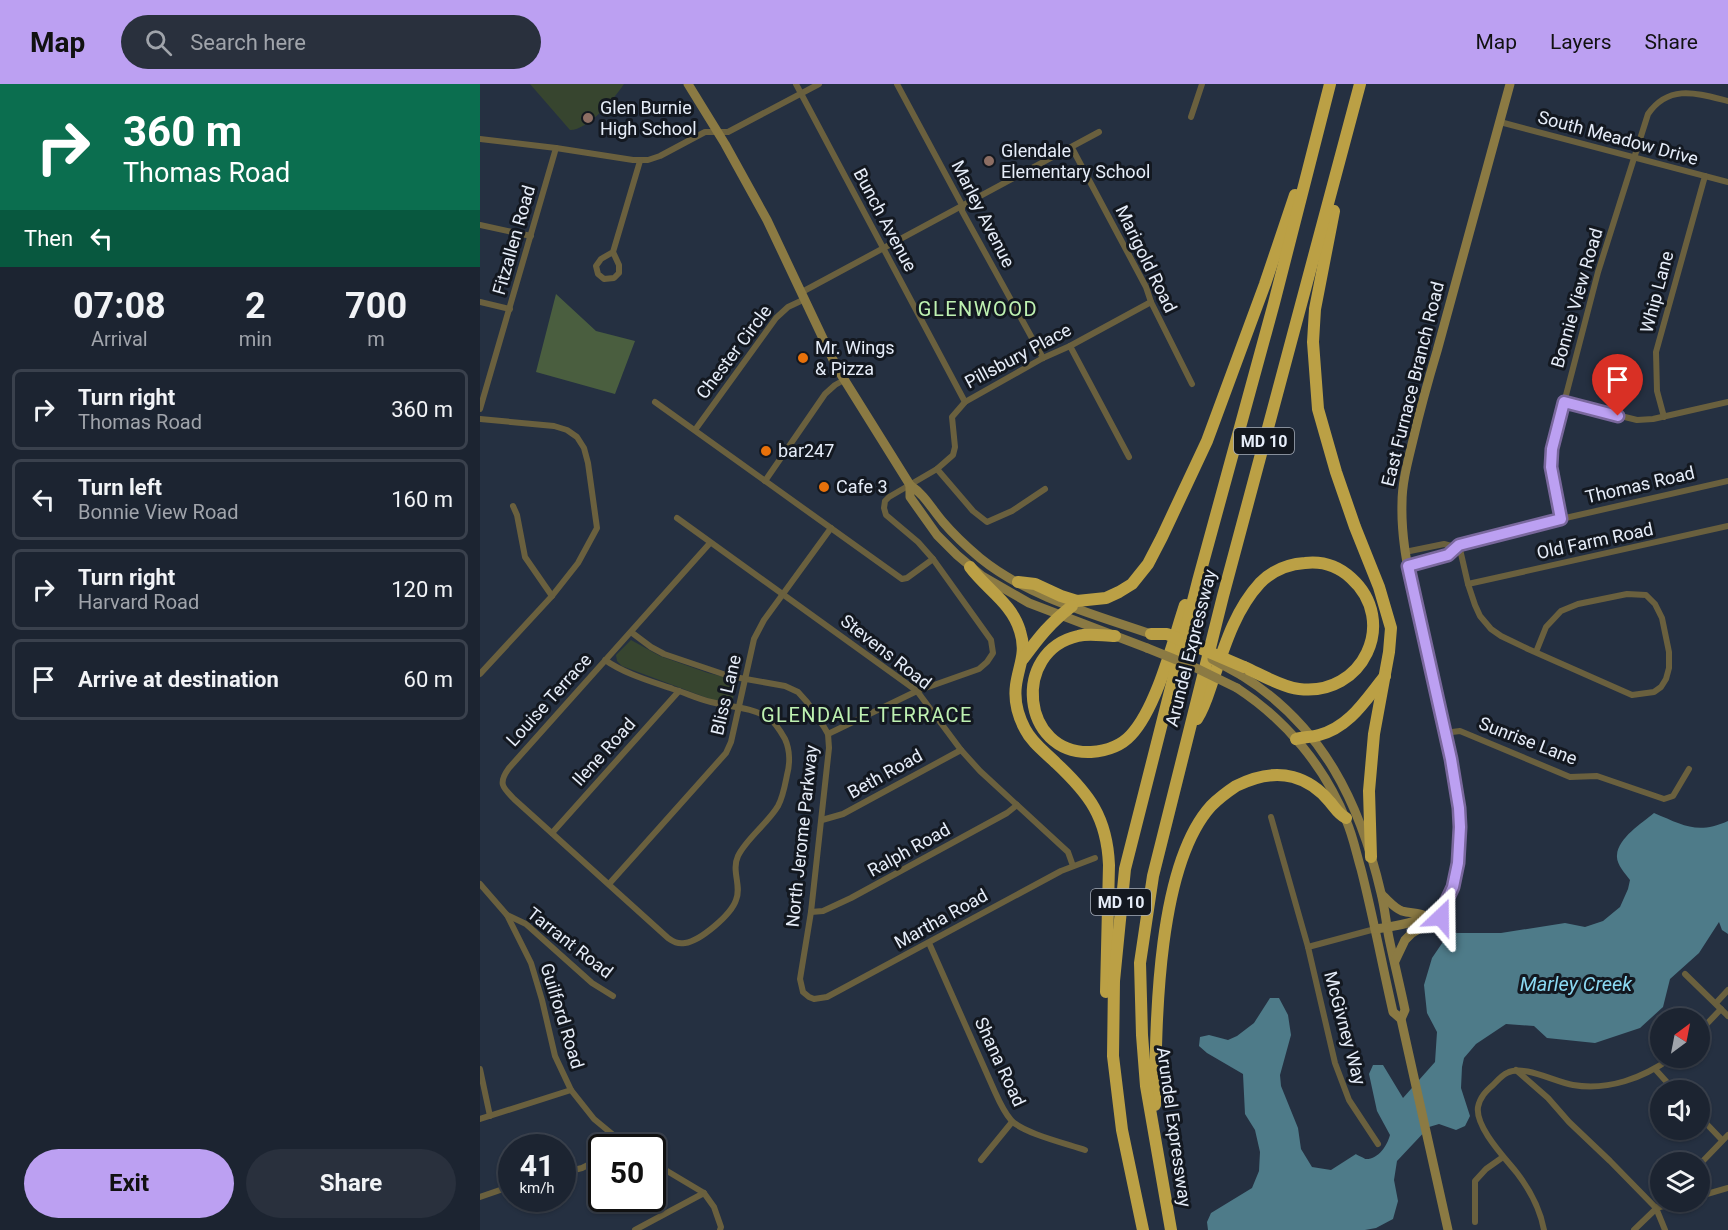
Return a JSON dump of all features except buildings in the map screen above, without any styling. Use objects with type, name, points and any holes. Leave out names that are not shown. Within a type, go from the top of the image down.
[{"type":"highway","name":"Arundel Expressway","points":[[1143,1230],[1122,1130],[1113,1056],[1114,981],[1125,869],[1198,581],[1307,180],[1330,84]]},
{"type":"highway","name":"Arundel Expressway","points":[[1171,1230],[1155,1142],[1142,1035],[1140,963],[1153,876],[1226,585],[1360,84]]},
{"type":"highway","points":[[1342,150],[1335,204],[1315,309],[1313,342],[1318,409],[1336,472],[1379,587],[1391,628],[1374,734],[1370,791],[1371,857]]},
{"type":"highway","points":[[1018,582],[1035,584],[1077,601],[1106,598],[1132,584],[1148,564],[1207,441],[1296,192],[1307,180]]},
{"type":"highway","points":[[1152,634],[1167,634],[1243,671],[1299,689],[1316,689],[1352,675],[1364,660],[1371,642],[1374,620],[1371,606],[1363,592],[1342,571],[1328,564],[1314,562],[1278,569],[1261,582],[1248,598],[1232,627],[1200,714],[1188,733]]},
{"type":"highway","points":[[970,567],[979,580],[1012,613],[1021,632],[1023,659]]},
{"type":"highway","points":[[1114,636],[1080,635],[1064,640],[1050,651],[1039,665],[1032,689],[1033,707],[1041,726],[1052,739],[1063,746],[1086,752],[1101,752],[1117,746],[1131,735],[1152,700],[1189,591],[1198,581]]},
{"type":"highway","points":[[1072,606],[1060,615],[1033,644],[1023,659],[1016,685],[1017,705],[1023,724],[1034,742],[1085,792],[1105,833],[1109,865],[1105,1021],[1113,1032]]},
{"type":"highway","points":[[1296,739],[1320,735],[1351,717],[1360,709],[1385,675]]},
{"type":"highway","points":[[1155,1142],[1156,1021],[1169,908],[1179,869],[1199,823],[1224,793],[1261,776],[1281,776],[1302,780],[1322,794],[1333,805],[1337,813],[1346,818]]},
{"type":"main road","points":[[688,84],[718,132],[767,220],[824,343],[844,380],[910,485],[921,492],[944,524],[988,564],[1018,582],[1072,606],[1152,634]]},
{"type":"main road","name":"East Furnace Branch Road","points":[[1395,961],[1405,940],[1412,933],[1446,913],[1446,902],[1457,875],[1460,827],[1454,779],[1405,552],[1402,501],[1405,474],[1509,84]]},
{"type":"main road","points":[[910,485],[910,497],[925,519],[948,547],[970,567],[1015,596],[1194,667],[1238,688],[1268,710],[1296,739],[1323,774],[1346,818],[1354,842],[1393,1012],[1401,1019],[1448,1230]]},
{"type":"main road","points":[[1243,671],[1279,703],[1310,736],[1345,788],[1359,819],[1382,895],[1405,1010],[1401,1019]]},
{"type":"main road","points":[[1382,895],[1404,912],[1420,912],[1427,916]]},
{"type":"main road","points":[[1375,929],[1427,916],[1446,902]]},
{"type":"street","name":"Bunch Avenue","points":[[796,84],[965,402]]},
{"type":"street","points":[[480,139],[640,161],[660,156],[705,132],[728,132],[819,84]]},
{"type":"street","name":"Marley Avenue","points":[[897,84],[962,205],[962,211],[1043,357]]},
{"type":"street","points":[[1191,117],[1202,84]]},
{"type":"street","name":"Bonnie View Road","points":[[1561,519],[1551,467],[1552,449],[1598,272],[1648,114],[1660,98],[1670,92],[1689,90],[1728,101]]},
{"type":"street","name":"South Meadow Drive","points":[[1500,122],[1728,182]]},
{"type":"street","name":"Chester Circle","points":[[695,430],[776,318],[788,307],[883,248],[1099,132]]},
{"type":"street","name":"Fitzallen Road","points":[[480,409],[556,148]]},
{"type":"street","name":"Marigold Road","points":[[1072,148],[1146,286],[1151,302],[1192,384]]},
{"type":"street","points":[[613,252],[619,265],[619,273],[611,280],[604,279],[598,274],[596,266],[613,252],[640,161]]},
{"type":"street","name":"Whip Lane","points":[[1664,417],[1657,391],[1656,352],[1705,176]]},
{"type":"street","points":[[480,225],[531,236]]},
{"type":"street","points":[[480,302],[510,309]]},
{"type":"street","name":"Pillsbury Place","points":[[933,560],[918,542],[886,515],[884,508],[889,496],[937,469],[953,455],[955,447],[952,417],[965,402],[1043,357],[1070,346],[1151,302]]},
{"type":"street","points":[[1070,346],[1129,457]]},
{"type":"street","points":[[480,380],[489,382]]},
{"type":"street","points":[[765,481],[825,394],[844,380]]},
{"type":"street","points":[[654,402],[902,579],[908,578],[933,560],[991,640],[993,653],[979,669],[917,691],[828,734]]},
{"type":"street","points":[[1564,402],[1637,420],[1664,417],[1728,402]]},
{"type":"street","points":[[480,419],[560,428],[577,438],[584,448],[588,463],[597,528],[578,563],[552,596],[480,674]]},
{"type":"street","points":[[937,469],[972,511],[987,522],[1012,511],[1045,489]]},
{"type":"street","name":"Thomas Road","points":[[1405,552],[1444,544],[1457,546],[1561,519],[1728,481]]},
{"type":"street","points":[[513,507],[517,515],[525,557],[552,596]]},
{"type":"street","name":"Stevens Road","points":[[676,519],[917,691],[961,750],[980,771],[1068,852],[1073,866]]},
{"type":"street","name":"Old Farm Road","points":[[1468,584],[1728,527]]},
{"type":"street","name":"Bliss Lane","points":[[609,884],[726,753],[731,742],[754,639],[764,620],[831,528]]},
{"type":"street","name":"Louise Terrace","points":[[710,543],[503,775],[501,782],[504,790],[668,938],[676,943],[692,941],[712,927],[733,906],[738,890],[735,863],[739,854],[778,806],[789,769],[788,748],[771,719],[739,707]]},
{"type":"street","points":[[1457,546],[1474,605],[1491,629],[1501,636],[1536,652],[1632,695],[1654,692],[1661,687],[1669,668],[1669,652],[1662,618],[1655,604],[1646,595],[1627,594],[1578,604],[1561,611],[1546,627],[1536,652]]},
{"type":"street","name":"Thomas Road","points":[[1408,566],[1448,555],[1457,546]]},
{"type":"street","name":"North Jerome Parkway","points":[[631,632],[664,654],[729,676],[785,686],[798,692],[828,734],[829,748],[822,820],[800,979],[803,992]]},
{"type":"street","points":[[606,660],[617,668],[709,702],[739,707]]},
{"type":"street","name":"Ilene Road","points":[[552,833],[679,691]]},
{"type":"street","name":"Sunrise Lane","points":[[1444,733],[1460,731],[1570,777],[1597,776],[1664,799],[1673,796],[1689,769]]},
{"type":"street","name":"Beth Road","points":[[822,820],[843,814],[961,750]]},
{"type":"street","name":"Ralph Road","points":[[811,912],[823,911],[851,898],[1007,813],[1017,805]]},
{"type":"street","name":"McGivney Way","points":[[1271,817],[1308,947],[1335,1063],[1349,1100],[1378,1143]]},
{"type":"street","name":"Martha Road","points":[[803,992],[814,999],[827,997],[1073,866],[1095,858]]},
{"type":"street","name":"Guilford Road","points":[[480,884],[507,915],[531,963],[555,1056],[571,1090],[594,1119],[611,1134]]},
{"type":"street","name":"Tarrant Road","points":[[507,915],[526,924],[592,983],[613,996]]},
{"type":"street","points":[[1308,947],[1375,929]]},
{"type":"street","name":"Shana Road","points":[[929,943],[994,1092],[1012,1122],[1026,1130],[1085,1150]]},
{"type":"street","points":[[1685,974],[1728,1016]]},
{"type":"street","points":[[1716,1003],[1728,990]]},
{"type":"street","points":[[1710,1021],[1722,1009]]},
{"type":"street","points":[[480,1069],[490,1116]]},
{"type":"street","points":[[1544,1230],[1539,1208],[1479,1118],[1478,1107],[1483,1094],[1506,1073],[1515,1070],[1573,1085],[1615,1084],[1655,1069],[1665,1080]]},
{"type":"street","points":[[1515,1070],[1548,1098],[1569,1122],[1650,1202]]},
{"type":"street","points":[[480,1119],[571,1090]]},
{"type":"street","points":[[981,1160],[1012,1122]]},
{"type":"street","points":[[1710,1127],[1722,1140]]},
{"type":"street","points":[[1710,1153],[1728,1135]]},
{"type":"street","points":[[1475,1222],[1475,1181],[1486,1169],[1503,1157]]},
{"type":"street","points":[[666,1170],[704,1193],[714,1207],[720,1230]]},
{"type":"street","points":[[1710,1193],[1728,1188]]},
{"type":"street","points":[[480,1197],[498,1191]]},
{"type":"street","points":[[635,1230],[704,1193]]},
{"type":"street","points":[[1634,1230],[1652,1212]]},
{"type":"street","points":[[1658,1212],[1665,1230]]},
{"type":"green space","points":[[530,84],[624,84],[607,105],[585,125],[570,130]]},
{"type":"green space","points":[[556,294],[596,331],[635,341],[615,394],[536,372]]},
{"type":"green space","points":[[631,640],[660,656],[736,680],[733,699],[718,702],[622,666],[617,661],[616,655]]},
{"type":"water","name":"Marley Creek","points":[[1654,813],[1690,827],[1699,828],[1728,821],[1728,934],[1722,930],[1719,922],[1699,953],[1670,979],[1663,1007],[1650,1008],[1650,1019],[1640,1028],[1595,1043],[1547,1038],[1534,1026],[1506,1024],[1476,1044],[1464,1058],[1462,1067],[1461,1088],[1470,1116],[1465,1126],[1456,1130],[1439,1124],[1429,1127],[1397,1161],[1394,1180],[1398,1201],[1393,1219],[1376,1228],[1365,1230],[1208,1230],[1207,1222],[1211,1213],[1252,1188],[1259,1171],[1260,1152],[1255,1130],[1245,1114],[1243,1074],[1207,1053],[1199,1046],[1200,1037],[1209,1035],[1228,1040],[1237,1036],[1254,1023],[1270,998],[1279,998],[1288,1015],[1291,1035],[1280,1075],[1281,1086],[1298,1128],[1301,1149],[1312,1167],[1331,1170],[1356,1154],[1370,1159],[1384,1148],[1390,1135],[1377,1111],[1369,1074],[1373,1065],[1383,1065],[1403,1098],[1435,1062],[1437,1032],[1427,1013],[1424,985],[1432,958],[1449,933],[1501,933],[1565,923],[1585,927],[1603,921],[1620,907],[1628,889],[1630,880],[1621,868],[1617,855],[1618,849],[1631,831]]},
{"type":"place","name":"Glen Burnie High School","points":[[588,118]]},
{"type":"place","name":"Glendale Elementary School","points":[[989,161]]},
{"type":"place","name":"Mr. Wings & Pizza","points":[[803,358]]},
{"type":"place","name":"bar247","points":[[766,451]]},
{"type":"place","name":"Cafe 3","points":[[824,487]]},
{"type":"district","name":"GLENWOOD","points":[[978,309]]},
{"type":"district","name":"GLENDALE TERRACE","points":[[867,715]]},
{"type":"route","points":[[1441,917],[1446,913],[1446,902],[1457,875],[1459,808],[1451,759],[1408,566],[1448,555],[1459,545],[1561,519],[1551,467],[1552,449],[1564,402],[1618,416]]}]
